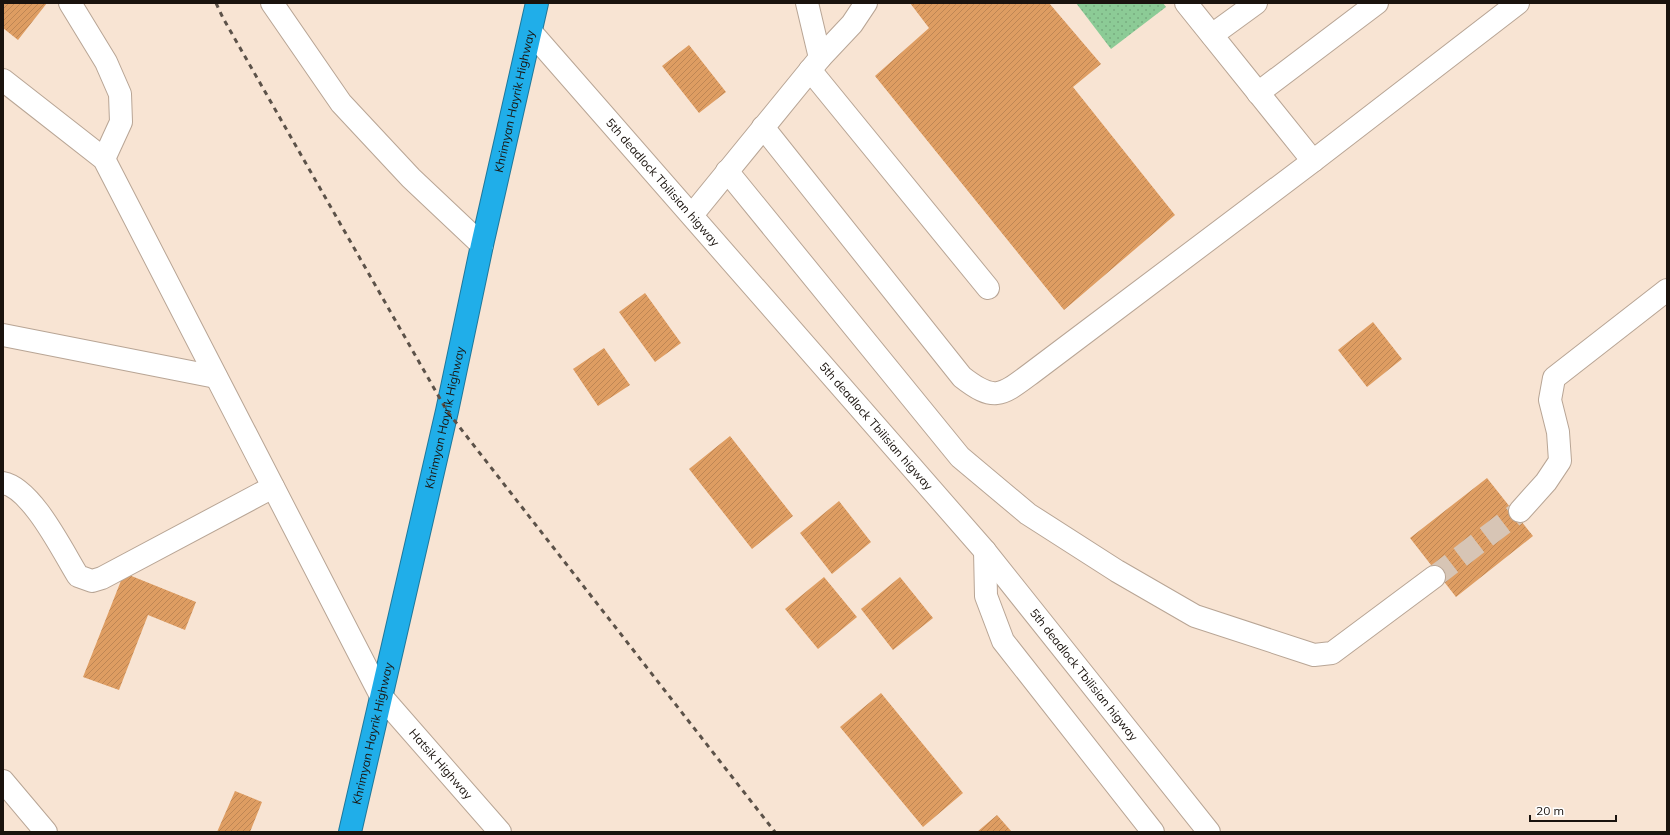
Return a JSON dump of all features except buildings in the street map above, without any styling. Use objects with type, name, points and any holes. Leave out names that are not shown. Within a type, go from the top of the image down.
[{"type":"highway","name":"Khrimyan Hayrik Highway","points":[[350,832],[447,411],[482,245],[537,3]]},
{"type":"street","points":[[3,80],[104,159],[120,122],[120,94],[106,62],[70,3]]},
{"type":"street","points":[[272,3],[341,103],[412,178],[482,245]]},
{"type":"street","points":[[807,3],[815,64],[988,288]]},
{"type":"street","points":[[692,215],[815,64],[852,24],[866,3]]},
{"type":"street","points":[[1186,3],[1313,161]]},
{"type":"street","points":[[1212,35],[1256,3]]},
{"type":"street","points":[[1258,93],[1377,3]]},
{"type":"street","points":[[763,127],[962,376],[976,388],[994,394],[1008,391],[1313,161],[1518,3]]},
{"type":"street","name":"5th deadlock Tbilisian higway","points":[[531,32],[985,551],[1140,744],[1208,832]]},
{"type":"street","name":"Hatsik Highway","points":[[104,159],[381,696],[500,832]]},
{"type":"street","points":[[727,171],[960,457],[1028,514],[1117,571],[1195,616],[1314,655],[1332,653],[1434,577]]},
{"type":"street","points":[[1520,511],[1546,482],[1560,461],[1558,432],[1550,400],[1554,378],[1667,290]]},
{"type":"street","points":[[3,335],[216,377]]},
{"type":"street","points":[[3,483],[10,484],[35,506],[78,576],[92,581],[102,578],[273,487]]},
{"type":"street","points":[[985,551],[986,596],[1003,641],[1153,832]]},
{"type":"street","points":[[3,781],[46,832]]},
{"type":"green space","points":[[1076,3],[1163,3],[1166,7],[1111,49]]},
{"type":"tunnel","points":[[1434,577],[1520,511]]},
{"type":"railway","points":[[216,3],[223,18],[447,411],[775,832]]}]
